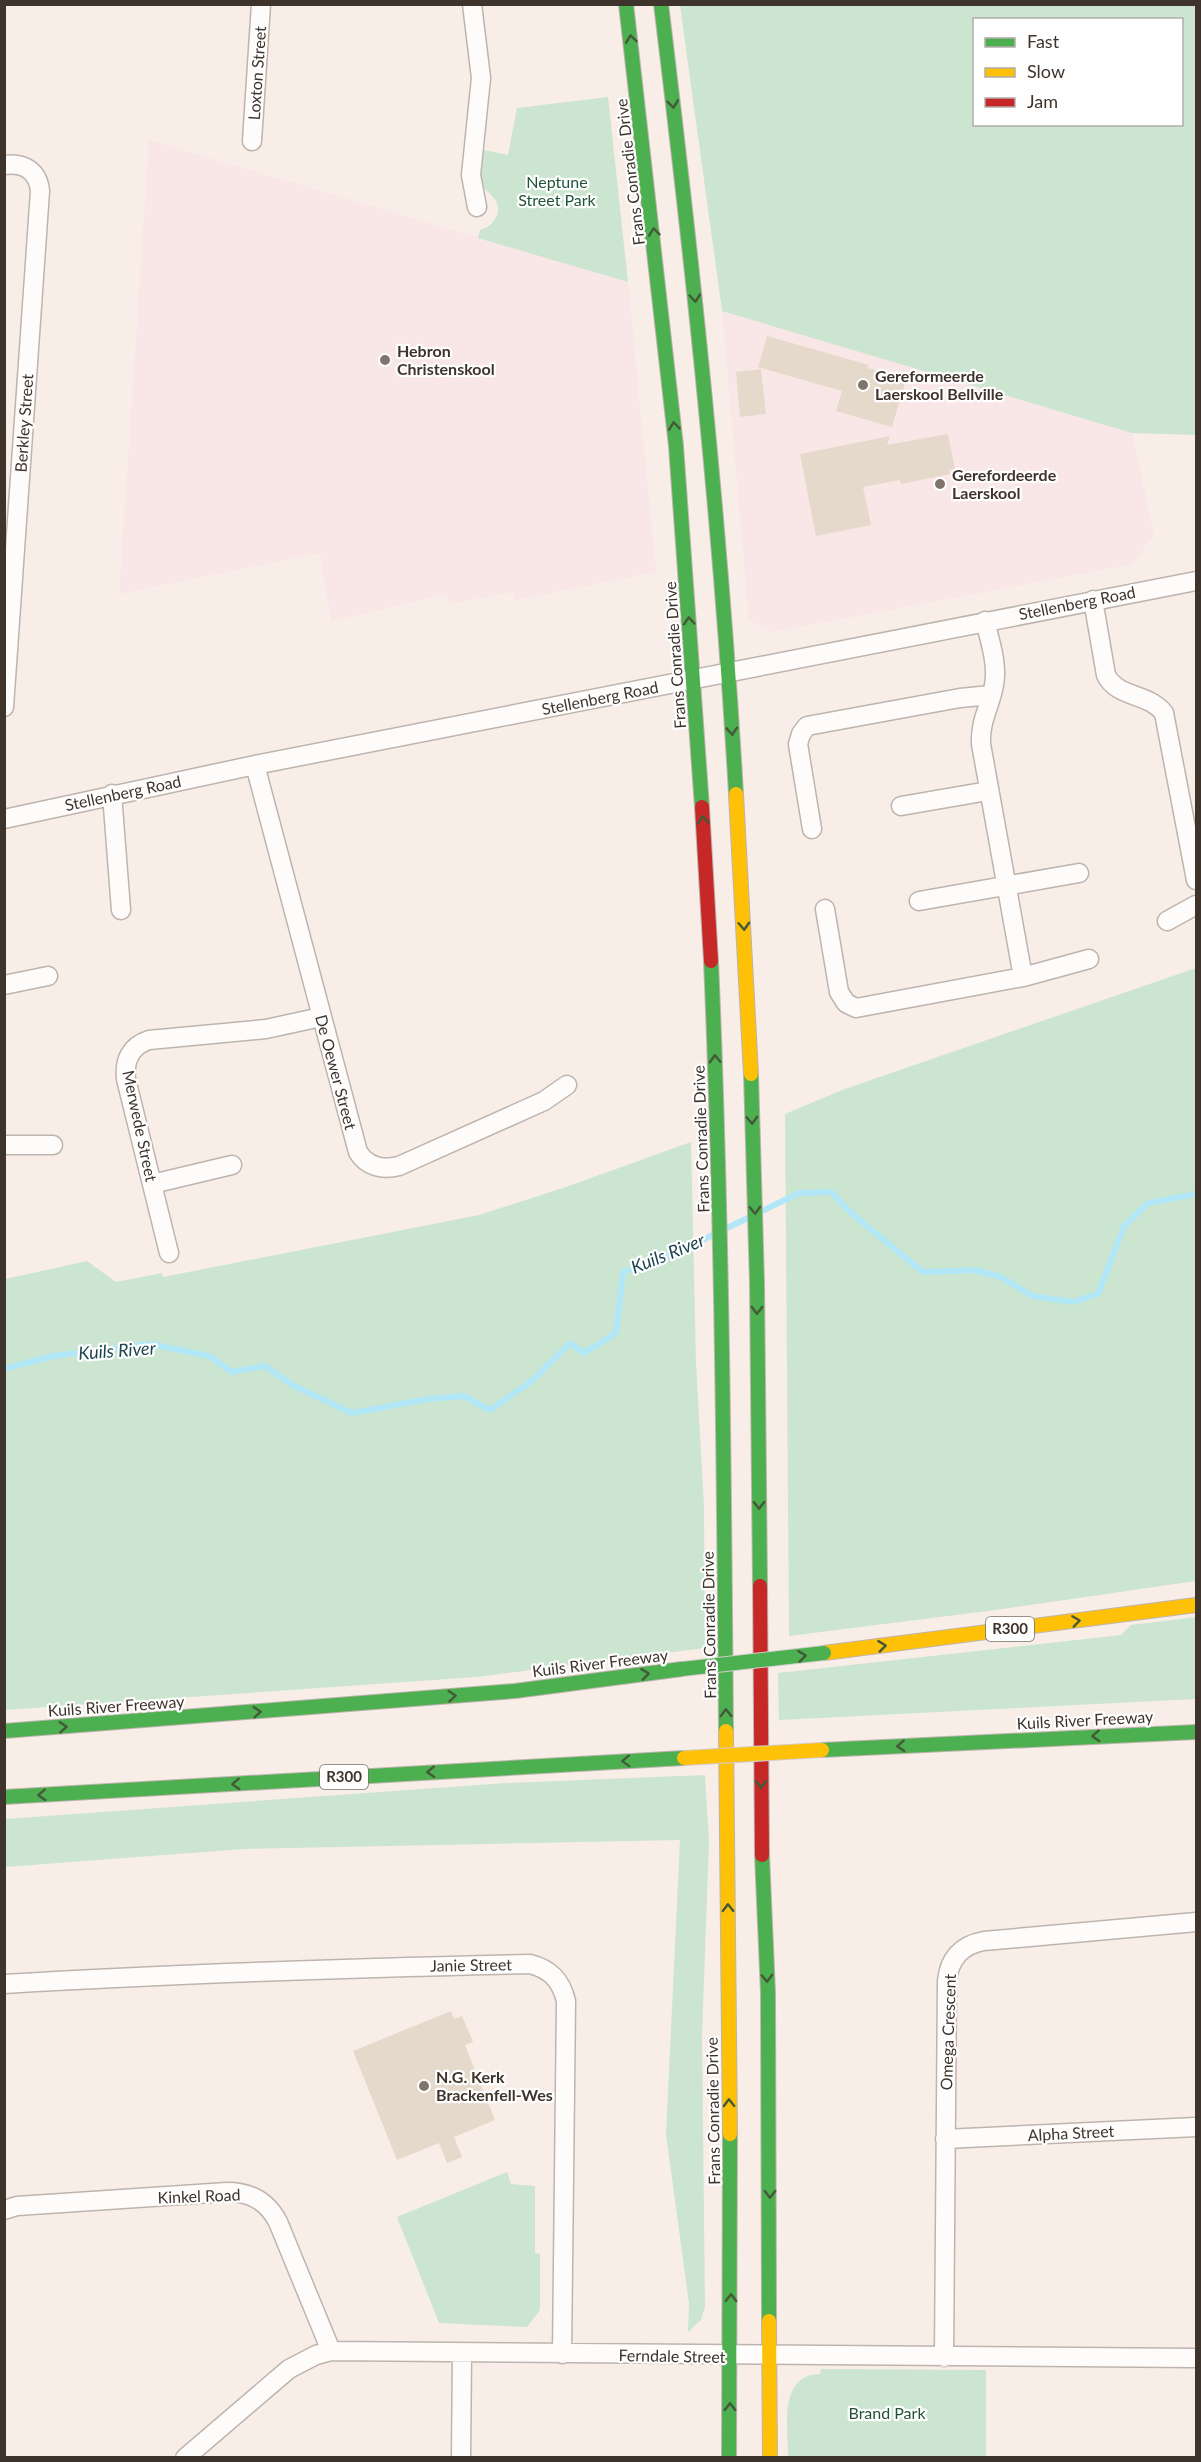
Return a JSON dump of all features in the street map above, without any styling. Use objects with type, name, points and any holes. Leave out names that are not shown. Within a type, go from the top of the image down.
[{"type":"main road","name":"Frans Conradie Drive","points":[[626,4],[676,446],[706,867],[721,1262],[731,2275],[729,2457]]},
{"type":"main road","points":[[661,4],[695,290],[729,672],[742,875],[756,1251],[762,1844],[768,1993],[770,2457]]},
{"type":"main road","name":"Kuils River Freeway","points":[[4,1731],[516,1690],[1197,1605]]},
{"type":"main road","name":"Kuils River Freeway","points":[[4,1797],[822,1750],[1197,1732]]},
{"type":"street","name":"Loxton Street","points":[[252,141],[261,4]]},
{"type":"street","points":[[472,4],[481,78],[471,175],[477,207]]},
{"type":"street","name":"Berkley Street","points":[[4,165],[13,164],[28,168],[37,178],[40,191],[10,532],[4,707]]},
{"type":"street","name":"Stellenberg Road","points":[[4,819],[255,765],[1197,581]]},
{"type":"street","points":[[1093,600],[1106,675],[1110,682],[1164,712],[1197,880]]},
{"type":"street","points":[[986,621],[995,680],[981,728],[988,791],[1023,977]]},
{"type":"street","points":[[812,829],[798,744],[807,726],[960,698],[991,695]]},
{"type":"street","name":"De Oewer Street","points":[[255,765],[358,1152],[365,1161],[376,1167],[399,1167],[544,1101],[567,1085]]},
{"type":"street","points":[[901,806],[988,791]]},
{"type":"street","points":[[112,794],[121,910]]},
{"type":"street","points":[[919,901],[1079,873]]},
{"type":"street","points":[[1167,921],[1197,905]]},
{"type":"street","points":[[825,909],[839,992],[846,1003],[852,1007],[864,1009],[1023,977],[1089,959]]},
{"type":"street","points":[[4,985],[48,976]]},
{"type":"street","name":"Merwede Street","points":[[170,1253],[126,1079],[125,1065],[134,1048],[142,1042],[155,1039],[266,1029],[321,1017]]},
{"type":"street","points":[[4,1144],[53,1145]]},
{"type":"street","points":[[152,1184],[232,1165]]},
{"type":"street","name":"Omega Crescent","points":[[944,2357],[946,1981],[950,1965],[959,1952],[975,1942],[1197,1923]]},
{"type":"street","name":"Janie Street","points":[[4,1984],[130,1976],[351,1968],[530,1964],[545,1969],[557,1979],[566,2001],[562,2354]]},
{"type":"street","name":"Alpha Street","points":[[945,2139],[1197,2127]]},
{"type":"street","name":"Kinkel Road","points":[[4,2210],[17,2206],[169,2196],[238,2192],[249,2194],[267,2205],[278,2222],[331,2351]]},
{"type":"street","name":"Ferndale Street","points":[[185,2457],[289,2369],[316,2355],[331,2351],[1197,2358]]},
{"type":"street","points":[[461,2457],[462,2352]]},
{"type":"shaded area","name":"Hebron Christenskool","points":[[149,140],[628,282],[656,572],[515,600],[513,592],[449,604],[447,594],[331,621],[320,553],[119,594]]},
{"type":"shaded area","name":"Gerefordeerde Laerskool","points":[[722,311],[1132,433],[1154,534],[1133,564],[772,632],[756,625],[749,621]]},
{"type":"green space","points":[[680,5],[1196,5],[1196,435],[1132,433],[722,311]]},
{"type":"green space","name":"Neptune Street Park","points":[[608,97],[628,282],[478,238],[480,230],[490,225],[498,213],[497,203],[480,180],[484,150],[508,155],[517,108]]},
{"type":"green space","points":[[1196,968],[1196,1581],[988,1611],[789,1636],[785,1114],[842,1090]]},
{"type":"green space","points":[[691,1142],[696,1363],[704,1506],[705,1648],[477,1677],[5,1710],[5,1279],[87,1261],[116,1282],[162,1273],[163,1277],[479,1215],[566,1187]]},
{"type":"green space","points":[[1196,1617],[1196,1699],[779,1720],[778,1673],[1121,1635],[1131,1625]]},
{"type":"green space","points":[[705,1775],[709,1841],[702,2036],[705,2306],[701,2320],[688,2332],[689,2304],[666,2134],[680,1840],[244,1849],[5,1867],[5,1819],[506,1783]]},
{"type":"green space","points":[[507,2172],[511,2184],[535,2186],[535,2253],[540,2254],[540,2310],[527,2327],[439,2323],[397,2217]]},
{"type":"green space","name":"Brand Park","points":[[821,2369],[986,2370],[986,2457],[788,2457],[787,2418],[791,2393],[797,2383],[807,2377],[820,2374]]},
{"type":"building","name":"Gereformeerde Laerskool Bellville","points":[[767,336],[869,365],[868,368],[906,379],[892,427],[836,411],[842,391],[758,367]]},
{"type":"building","points":[[761,369],[766,414],[740,417],[736,372]]},
{"type":"building","points":[[948,434],[955,469],[949,470],[950,474],[901,484],[900,480],[863,487],[871,525],[816,536],[800,454],[890,436],[887,445]]},
{"type":"building","name":"N.G. Kerk Brackenfell-Wes","points":[[451,2011],[454,2019],[462,2016],[473,2042],[465,2045],[495,2120],[454,2137],[462,2157],[447,2163],[439,2143],[397,2160],[353,2051]]},
{"type":"waterway","name":"Kuils River","points":[[762,1211],[799,1193],[831,1192],[851,1213],[923,1272],[975,1270],[1001,1277],[1032,1296],[1073,1302],[1098,1294],[1124,1226],[1148,1203],[1196,1194]]},
{"type":"waterway","name":"Kuils River","points":[[727,1228],[750,1217]]},
{"type":"waterway","name":"Kuils River","points":[[4,1369],[53,1356],[151,1344],[209,1356],[232,1372],[265,1366],[292,1385],[352,1413],[428,1399],[464,1396],[490,1410],[533,1380],[570,1343],[584,1353],[616,1333],[623,1272],[660,1260],[715,1234]]},
{"type":"traffic: fast","points":[[626,4],[676,446],[702,807]]},
{"type":"traffic: fast","points":[[661,4],[705,398],[736,794]]},
{"type":"traffic: fast","points":[[711,961],[720,1249],[726,1731]]},
{"type":"traffic: fast","points":[[751,1074],[757,1283],[760,1586]]},
{"type":"traffic: fast","points":[[682,1669],[824,1653]]},
{"type":"traffic: fast","points":[[4,1731],[515,1691],[682,1669]]},
{"type":"traffic: fast","points":[[822,1750],[1196,1732]]},
{"type":"traffic: fast","points":[[4,1797],[684,1758]]},
{"type":"traffic: fast","points":[[762,1855],[768,1993],[769,2321]]},
{"type":"traffic: fast","points":[[729,2458],[730,2134]]},
{"type":"traffic: slow","points":[[736,794],[751,1074]]},
{"type":"traffic: slow","points":[[824,1653],[1196,1605]]},
{"type":"traffic: slow","points":[[726,1731],[730,2134]]},
{"type":"traffic: slow","points":[[684,1758],[822,1750]]},
{"type":"traffic: slow","points":[[769,2321],[770,2458]]},
{"type":"traffic: jam","points":[[702,807],[711,961]]},
{"type":"traffic: jam","points":[[760,1586],[762,1855]]},
{"type":"place","name":"Hebron Christenskool","points":[[385,360]]},
{"type":"place","name":"Gereformeerde Laerskool Bellville","points":[[863,385]]},
{"type":"place","name":"Gerefordeerde Laerskool","points":[[940,484]]},
{"type":"place","name":"N.G. Kerk Brackenfell-Wes","points":[[424,2086]]}]
